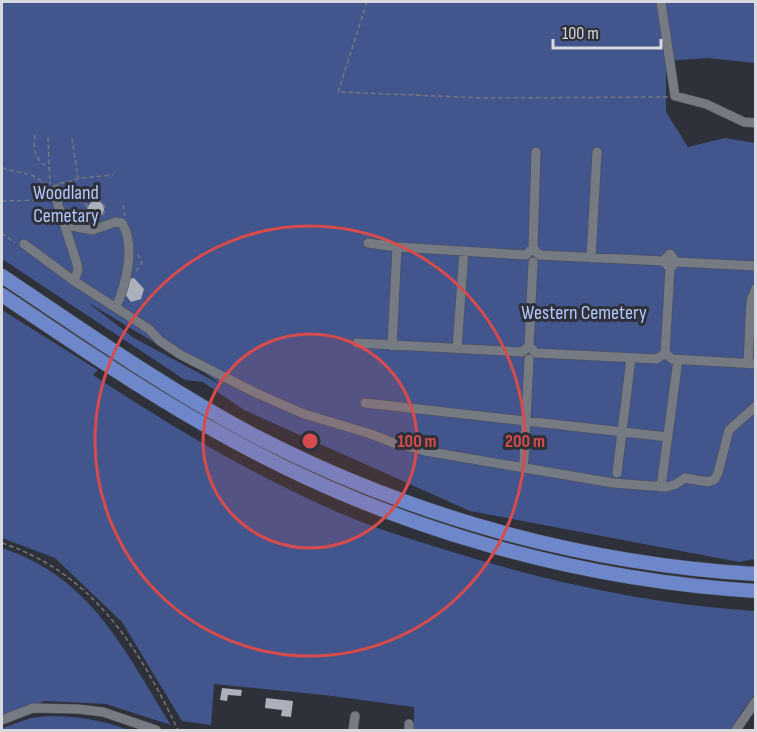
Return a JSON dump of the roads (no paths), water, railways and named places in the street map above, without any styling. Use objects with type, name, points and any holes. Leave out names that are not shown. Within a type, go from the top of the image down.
[{"type":"highway","points":[[2,276],[209,410],[286,451],[365,486],[474,524],[557,546],[642,562],[756,574]]},
{"type":"highway","points":[[2,295],[158,397],[207,426],[284,467],[363,502],[462,537],[555,562],[661,581],[756,591]]},
{"type":"street","points":[[661,2],[675,96],[706,104],[744,122],[756,123]]},
{"type":"street","points":[[524,461],[536,152]]},
{"type":"street","points":[[591,258],[597,152]]},
{"type":"street","points":[[58,190],[78,270],[74,281]]},
{"type":"street","points":[[66,225],[92,230],[116,222],[122,223],[127,235],[128,272],[114,303]]},
{"type":"street","points":[[24,243],[74,281],[114,303],[149,329],[160,341],[181,355],[256,393],[304,414],[425,451],[613,483],[671,487],[685,478],[708,482],[715,479],[729,430],[756,406]]},
{"type":"street","points":[[368,243],[670,264],[756,266]]},
{"type":"street","points":[[392,346],[397,246]]},
{"type":"street","points":[[458,349],[464,251]]},
{"type":"street","points":[[661,487],[668,437],[670,264]]},
{"type":"street","points":[[357,344],[752,364],[751,301],[756,288]]},
{"type":"street","points":[[618,473],[631,358]]},
{"type":"street","points":[[366,403],[668,437]]},
{"type":"street","points":[[736,730],[756,701]]},
{"type":"street","points":[[2,720],[33,708],[78,709],[103,712],[156,730]]},
{"type":"street","points":[[354,730],[355,716]]},
{"type":"park label","name":"Woodland Cemetary","points":[[66,204]]},
{"type":"park label","name":"Western Cemetery","points":[[584,313]]}]
